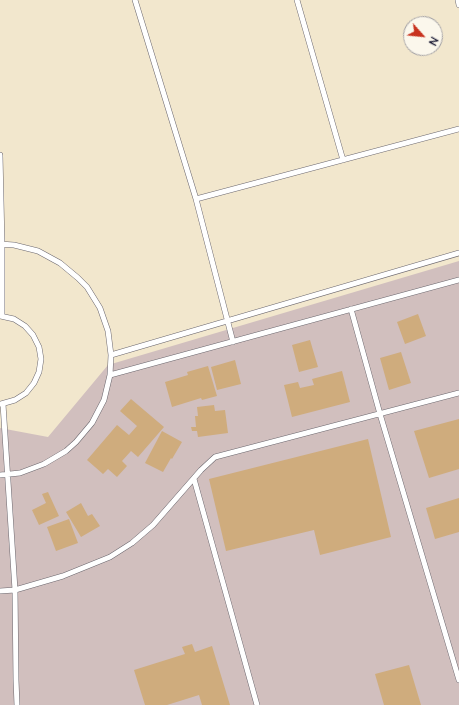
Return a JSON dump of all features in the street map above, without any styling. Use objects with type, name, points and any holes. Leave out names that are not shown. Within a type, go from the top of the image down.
[{"type":"lane","points":[[134,0],[196,199],[233,342]]},
{"type":"lane","points":[[297,0],[343,160]]},
{"type":"lane","points":[[458,0],[459,5]]},
{"type":"lane","points":[[196,199],[459,129]]},
{"type":"lane","points":[[0,155],[1,316],[14,319],[25,326],[33,335],[39,347],[41,359],[39,372],[34,383],[26,393],[15,400],[1,404],[8,475],[15,590],[16,680],[18,705]]},
{"type":"lane","points":[[0,475],[8,475],[26,471],[44,464],[66,451],[76,442],[99,412],[108,388],[111,355],[108,331],[100,308],[78,278],[70,270],[49,256],[26,247],[1,244]]},
{"type":"lane","points":[[111,355],[459,253]]},
{"type":"lane","points":[[110,375],[459,280]]},
{"type":"lane","points":[[351,309],[380,414],[459,680]]},
{"type":"lane","points":[[0,591],[15,590],[40,584],[88,567],[110,557],[126,547],[153,525],[208,462],[220,456],[459,393]]},
{"type":"lane","points":[[194,479],[256,705]]},
{"type":"shaded area","points":[[459,261],[459,705],[0,705],[0,428],[48,437],[108,365]]},
{"type":"building","points":[[418,314],[426,336],[405,344],[397,322]]},
{"type":"building","points":[[310,340],[318,367],[299,372],[292,345]]},
{"type":"building","points":[[401,352],[411,383],[389,390],[380,358]]},
{"type":"building","points":[[235,360],[241,384],[217,390],[211,367]]},
{"type":"building","points":[[208,366],[217,396],[202,400],[201,398],[172,407],[165,382],[188,375],[187,372]]},
{"type":"building","points":[[342,371],[350,402],[292,417],[284,385],[298,382],[300,388],[314,385],[312,379]]},
{"type":"building","points":[[131,399],[164,427],[138,457],[131,451],[122,461],[127,466],[117,477],[108,469],[103,474],[87,460],[117,425],[129,435],[137,426],[120,411]]},
{"type":"building","points":[[214,405],[215,411],[225,410],[228,433],[198,437],[197,431],[192,431],[191,427],[196,427],[195,416],[198,416],[197,407]]},
{"type":"building","points":[[459,419],[459,469],[429,478],[414,431]]},
{"type":"building","points":[[162,431],[182,442],[163,472],[145,463]]},
{"type":"building","points":[[368,439],[391,537],[320,555],[314,530],[226,551],[209,479]]},
{"type":"building","points":[[48,492],[59,516],[39,525],[32,510],[46,503],[42,494]]},
{"type":"building","points":[[459,498],[459,532],[435,539],[426,508]]},
{"type":"building","points":[[81,503],[88,516],[92,514],[100,526],[81,537],[66,512]]},
{"type":"building","points":[[69,519],[78,543],[56,551],[47,527]]},
{"type":"building","points":[[192,644],[195,652],[212,646],[230,705],[202,705],[199,695],[167,705],[145,705],[134,670],[185,654],[182,647]]},
{"type":"building","points":[[409,665],[421,705],[384,705],[375,674]]}]
